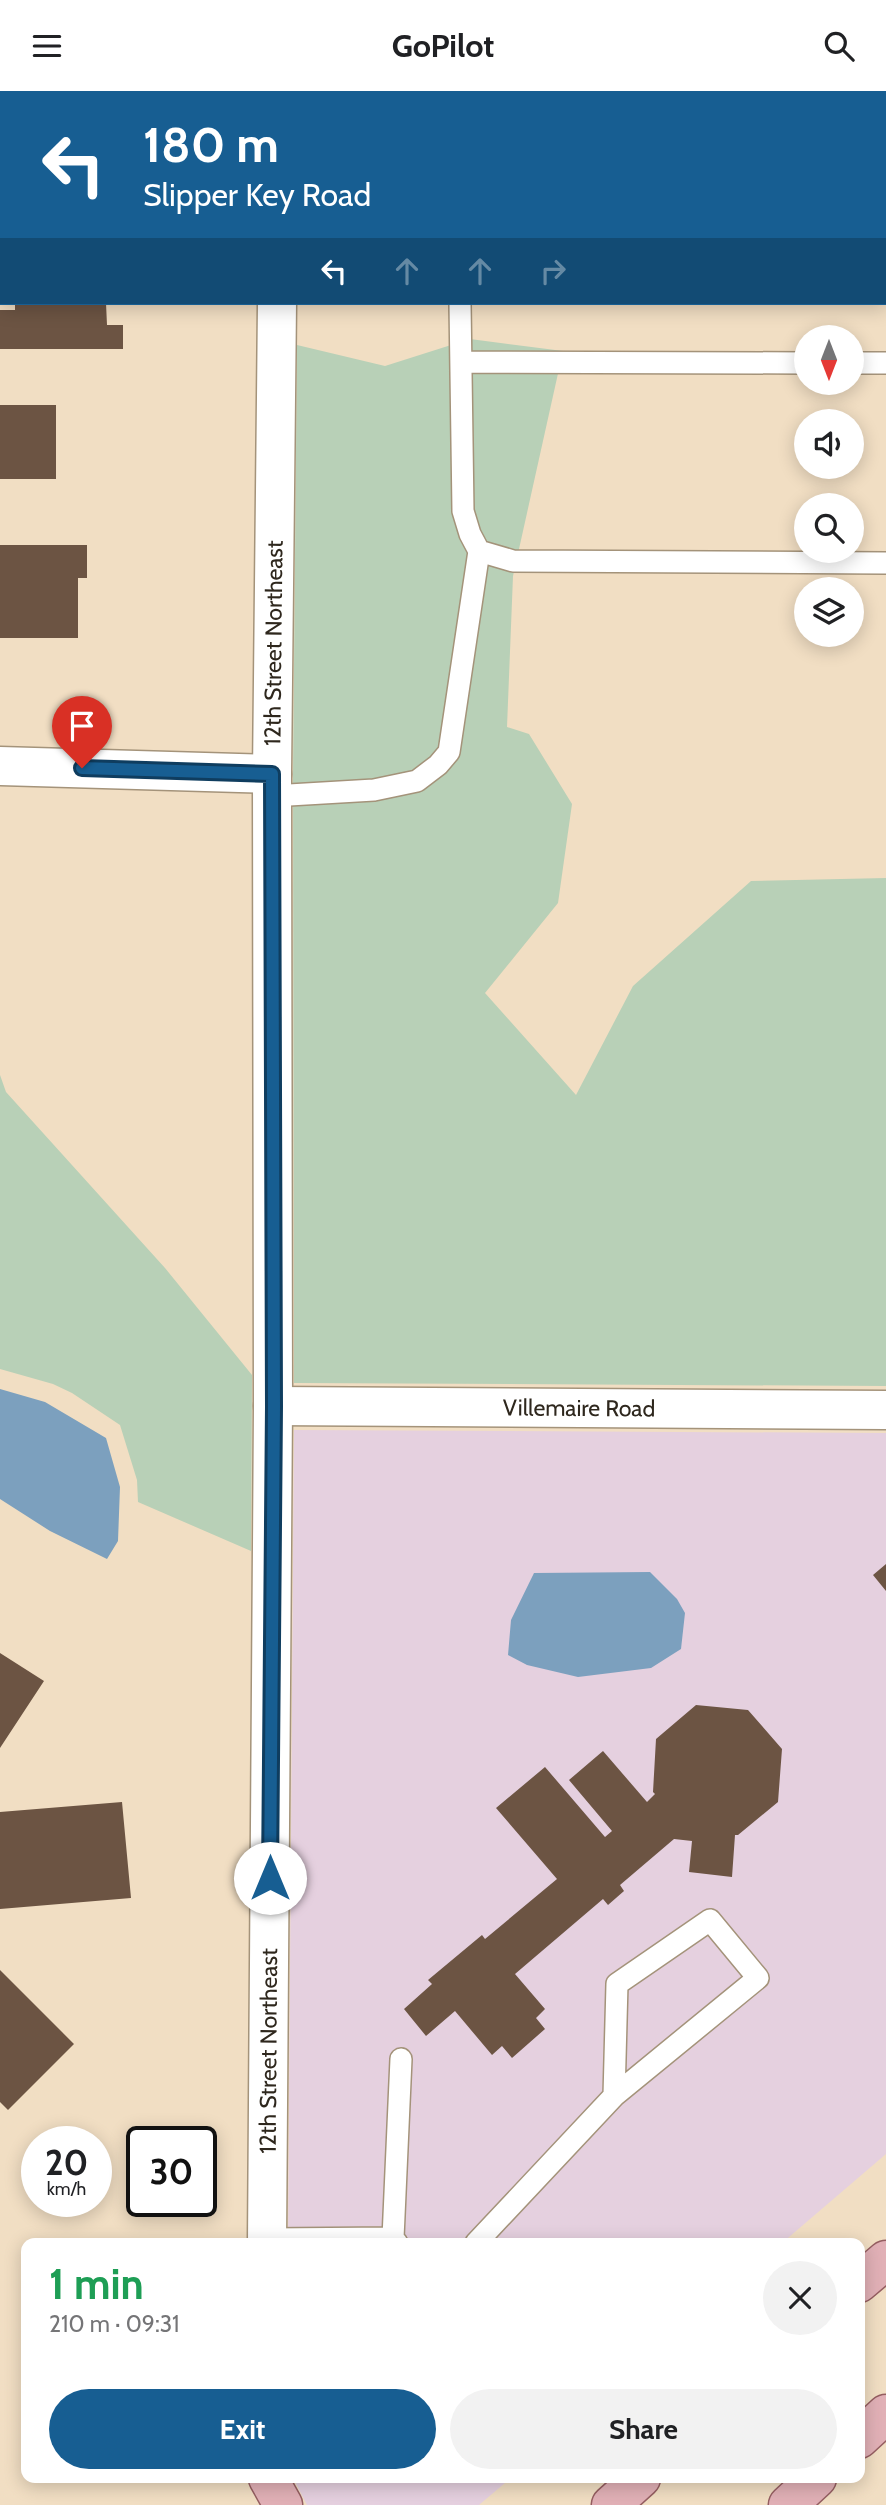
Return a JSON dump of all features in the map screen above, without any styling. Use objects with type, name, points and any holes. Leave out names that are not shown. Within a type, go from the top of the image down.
[{"type":"main road","points":[[865,2278],[886,2260]]},
{"type":"main road","points":[[865,2433],[886,2414]]},
{"type":"main road","points":[[271,2483],[283,2505]]},
{"type":"main road","points":[[611,2505],[635,2483]]},
{"type":"main road","points":[[788,2505],[812,2483]]},
{"type":"street","name":"12th Street Northeast","points":[[267,2238],[274,1406],[272,785],[277,305]]},
{"type":"street","points":[[0,766],[272,785]]},
{"type":"street","name":"Villemaire Road","points":[[274,1406],[886,1410]]},
{"type":"street","points":[[269,2483],[271,2505]]},
{"type":"lane","points":[[272,785],[374,790],[417,781],[449,752],[479,551],[463,511],[460,305]]},
{"type":"lane","points":[[461,362],[794,363]]},
{"type":"lane","points":[[864,363],[886,363]]},
{"type":"lane","points":[[479,551],[513,561],[886,563]]},
{"type":"lane","points":[[481,2238],[614,2096],[758,1978],[710,1920],[617,1984],[614,2096]]},
{"type":"lane","points":[[395,2238],[401,2059]]},
{"type":"shaded area","points":[[294,1430],[886,1433],[886,2154],[788,2238],[288,2238]]},
{"type":"shaded area","points":[[296,2483],[505,2483],[479,2505],[307,2505]]},
{"type":"green space","points":[[470,339],[563,351],[513,576],[507,727],[529,734],[572,804],[558,903],[485,993],[576,1095],[633,986],[751,881],[886,878],[886,1386],[294,1383],[293,774],[297,345],[385,366]]},
{"type":"green space","points":[[0,1075],[6,1092],[165,1268],[252,1375],[251,1551],[138,1502],[137,1480],[120,1425],[72,1393],[53,1384],[0,1369]]},
{"type":"water","points":[[0,1389],[45,1402],[106,1438],[120,1487],[118,1541],[107,1559],[50,1531],[0,1499]]},
{"type":"water","points":[[650,1572],[677,1599],[685,1613],[681,1649],[651,1668],[578,1677],[527,1665],[508,1655],[511,1620],[534,1573]]},
{"type":"building","points":[[15,305],[106,305],[107,325],[123,325],[123,349],[0,349],[0,310],[15,310]]},
{"type":"building","points":[[0,405],[56,405],[56,479],[0,479]]},
{"type":"building","points":[[0,545],[87,545],[87,578],[78,578],[78,638],[0,638]]},
{"type":"building","points":[[886,1564],[886,1591],[873,1575]]},
{"type":"building","points":[[0,1653],[44,1681],[0,1748]]},
{"type":"building","points":[[696,1705],[748,1710],[782,1749],[778,1802],[735,1835],[732,1877],[689,1872],[692,1841],[674,1839],[620,1885],[624,1891],[608,1905],[603,1899],[515,1974],[545,2009],[536,2018],[545,2029],[512,2058],[502,2046],[492,2055],[455,2011],[426,2036],[404,2009],[432,1984],[428,1980],[482,1935],[485,1939],[557,1879],[496,1808],[545,1767],[605,1837],[612,1831],[569,1780],[603,1751],[647,1802],[655,1794],[656,1739]]},
{"type":"building","points":[[122,1802],[131,1898],[0,1909],[0,1812]]},
{"type":"building","points":[[0,1970],[74,2044],[8,2110],[0,2102]]},
{"type":"route","points":[[82,768],[272,774],[274,1406],[270,1878]]}]
